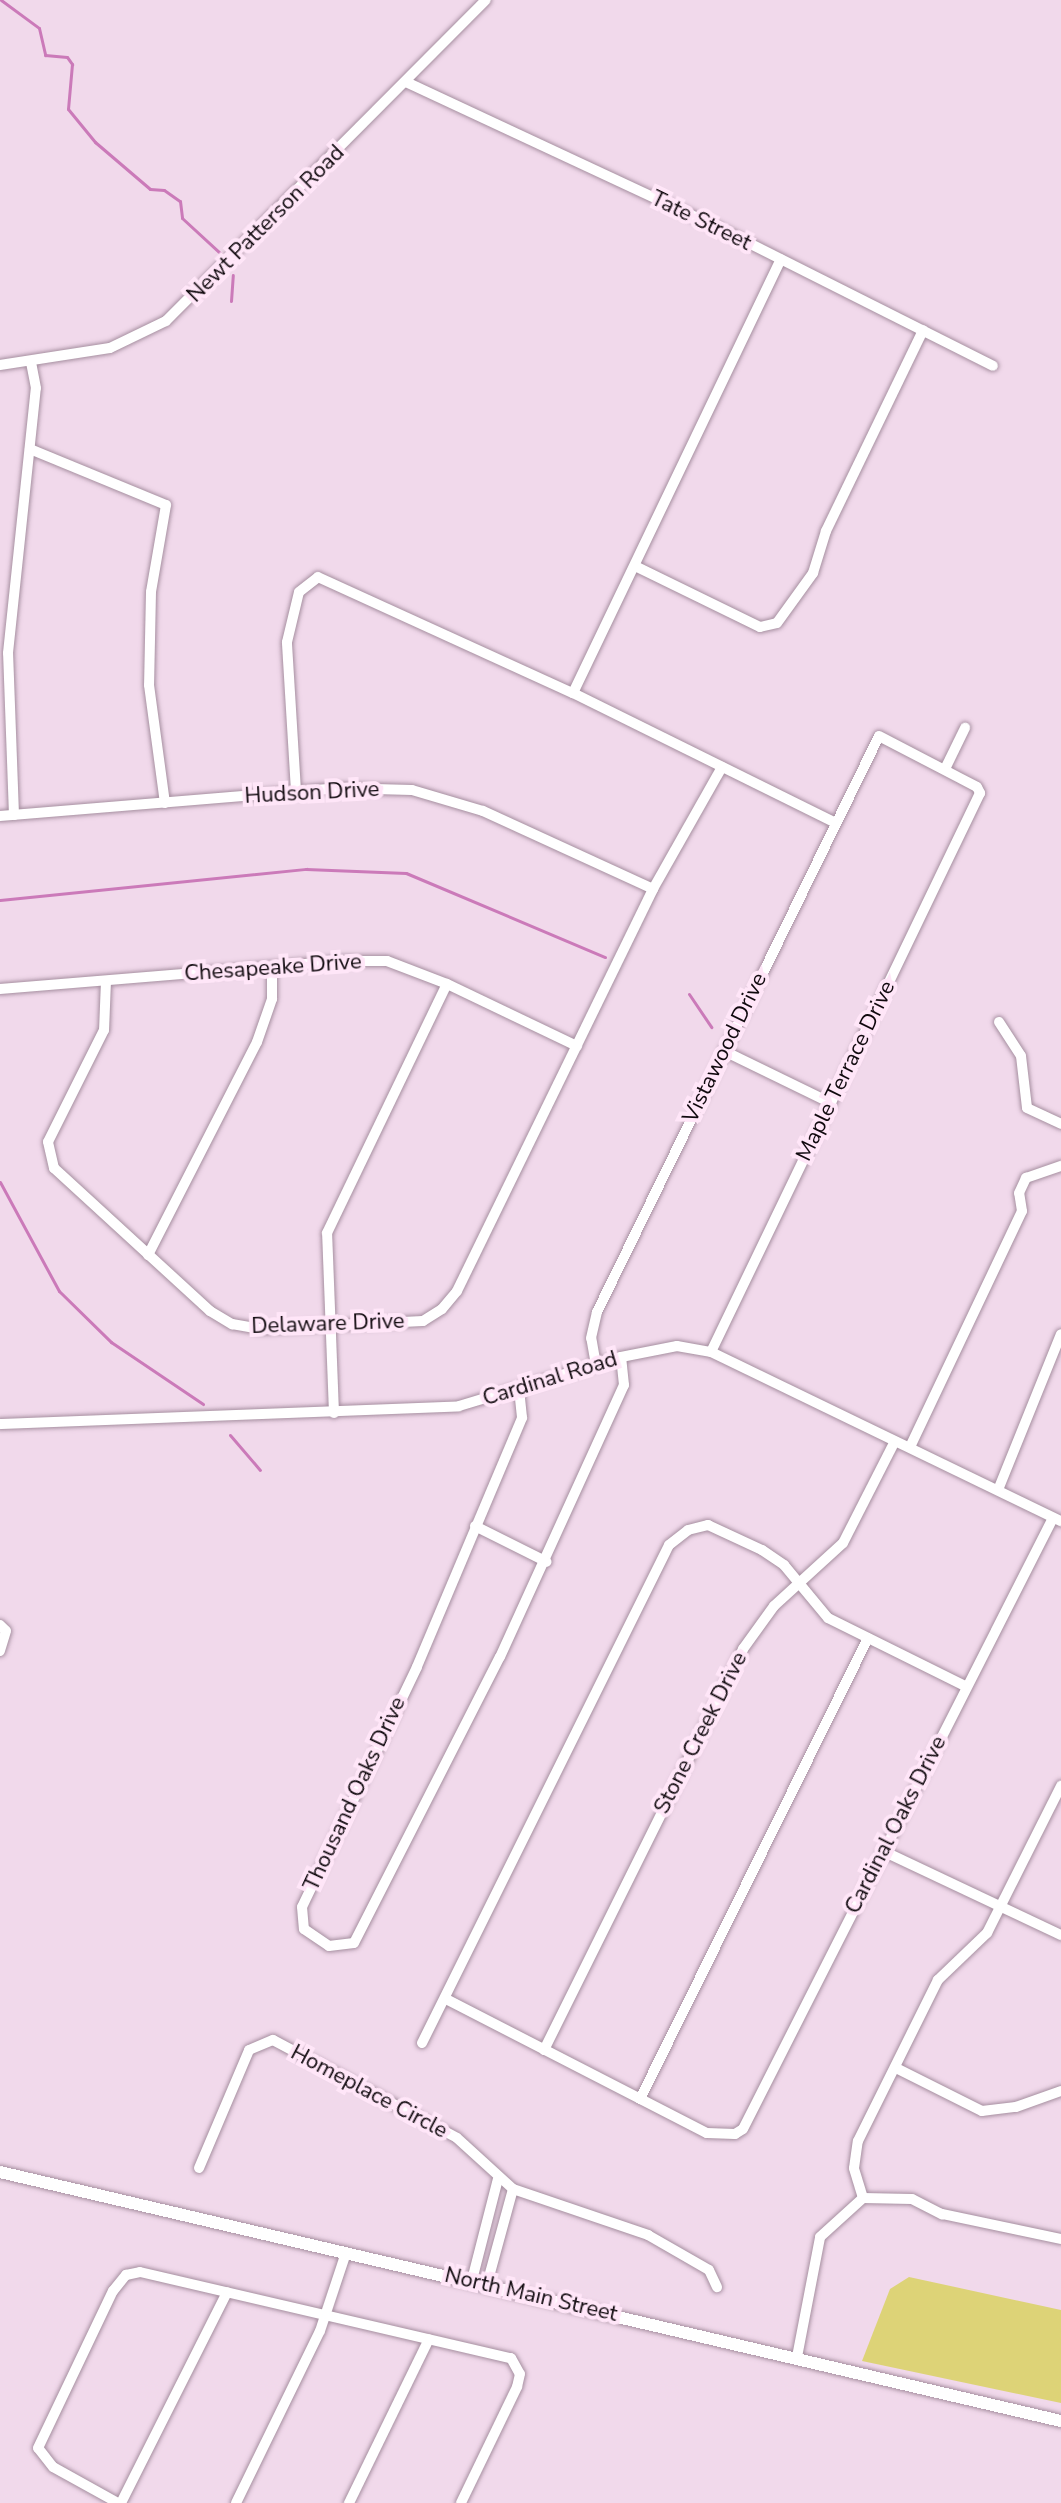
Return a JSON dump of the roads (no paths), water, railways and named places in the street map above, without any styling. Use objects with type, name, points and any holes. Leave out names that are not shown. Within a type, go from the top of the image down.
[{"type":"main road","name":"North Main Street","points":[[0,2172],[472,2280],[1061,2421]]},
{"type":"street","name":"Newt Patterson Road","points":[[0,365],[31,363],[110,348],[166,321],[486,0]]},
{"type":"street","name":"Tate Street","points":[[406,82],[781,259],[993,366]]},
{"type":"street","points":[[573,693],[781,259]]},
{"type":"street","points":[[635,566],[760,627],[777,623],[813,573],[826,531],[923,330]]},
{"type":"street","points":[[14,815],[8,653],[36,388],[31,363]]},
{"type":"street","points":[[30,449],[166,505],[151,592],[149,685],[165,803]]},
{"type":"street","points":[[296,791],[287,642],[296,601],[311,578],[573,693],[834,822]]},
{"type":"street","points":[[945,769],[965,728]]},
{"type":"street","name":"Vistawood Drive","points":[[596,1365],[591,1338],[597,1312],[878,736],[945,769]]},
{"type":"street","name":"Delaware Drive","points":[[106,981],[104,1030],[48,1142],[47,1154],[54,1168],[148,1255],[232,1324],[261,1329],[423,1321],[451,1300],[653,889],[722,767]]},
{"type":"street","name":"Maple Terrace Drive","points":[[711,1352],[980,791],[945,769]]},
{"type":"street","name":"Hudson Drive","points":[[0,816],[296,791],[375,788],[448,799],[653,889]]},
{"type":"street","name":"Chesapeake Drive","points":[[0,989],[387,961],[447,984],[577,1046]]},
{"type":"street","points":[[148,1255],[257,1042],[272,999],[272,967]]},
{"type":"street","points":[[334,1413],[327,1233],[447,984]]},
{"type":"street","points":[[999,1022],[1021,1056],[1027,1108],[1061,1124]]},
{"type":"street","points":[[724,1051],[831,1103]]},
{"type":"street","points":[[910,1447],[1022,1211],[1019,1193],[1026,1178],[1061,1166]]},
{"type":"street","points":[[998,1490],[1061,1334]]},
{"type":"street","name":"Cardinal Road","points":[[0,1424],[459,1406],[621,1357],[677,1346],[711,1352],[1057,1519]]},
{"type":"street","name":"Thousand Oaks Drive","points":[[519,1389],[525,1410],[417,1667],[302,1907],[304,1929],[313,1939],[329,1946],[354,1943],[547,1562],[624,1385],[621,1357]]},
{"type":"street","name":"Stone Creek Drive","points":[[544,2050],[743,1649],[774,1606],[843,1543],[895,1441]]},
{"type":"street","name":"Cardinal Oaks Drive","points":[[640,2099],[707,2133],[738,2132],[965,1686],[1057,1519]]},
{"type":"street","points":[[422,2043],[669,1545],[688,1530],[708,1525],[762,1550],[784,1565],[828,1618],[965,1686]]},
{"type":"street","points":[[475,1526],[547,1562]]},
{"type":"street","points":[[0,1651],[3,1628]]},
{"type":"street","points":[[446,1999],[640,2099],[868,1638]]},
{"type":"street","points":[[863,2198],[854,2168],[858,2141],[938,1980],[987,1933],[1059,1793]]},
{"type":"street","points":[[883,1851],[1061,1935]]},
{"type":"street","name":"Homeplace Circle","points":[[199,2168],[249,2050],[273,2040],[457,2138],[498,2179],[513,2189],[648,2235],[709,2270],[717,2287]]},
{"type":"street","points":[[896,2068],[982,2111],[1016,2107],[1061,2091]]},
{"type":"street","points":[[472,2280],[498,2179]]},
{"type":"street","points":[[487,2284],[513,2189]]},
{"type":"street","points":[[797,2357],[820,2237],[863,2198],[912,2199],[942,2214],[1061,2239]]},
{"type":"street","points":[[485,2228],[500,2233]]},
{"type":"street","points":[[236,2503],[326,2314],[346,2253]]},
{"type":"street","points":[[227,2292],[120,2503],[45,2460],[40,2439],[122,2279],[140,2272],[503,2355],[518,2367],[517,2387],[461,2503]]},
{"type":"street","points":[[349,2503],[429,2339]]},
{"type":"waterway","points":[[1,0],[39,28],[45,55],[67,57],[72,64],[68,109],[95,142],[150,189],[164,190],[180,201],[182,218],[221,254]]},
{"type":"waterway","points":[[231,301],[233,275]]},
{"type":"waterway","points":[[0,900],[306,869],[406,873],[605,957]]},
{"type":"waterway","points":[[689,994],[711,1027]]},
{"type":"waterway","points":[[0,1182],[59,1291],[111,1342],[203,1404]]},
{"type":"waterway","points":[[230,1435],[260,1470]]}]
